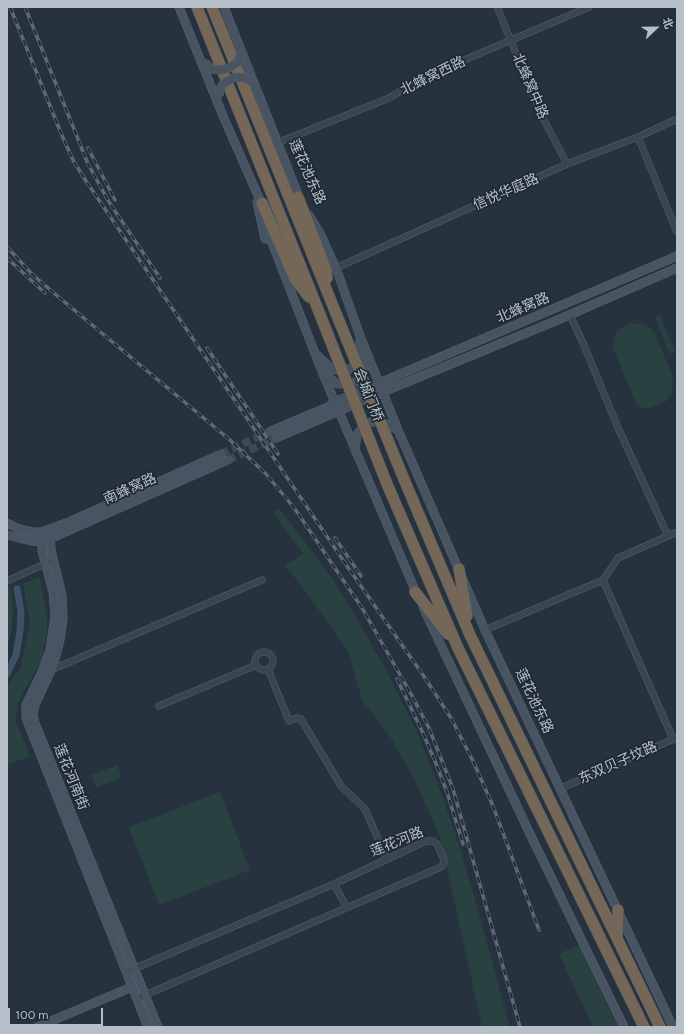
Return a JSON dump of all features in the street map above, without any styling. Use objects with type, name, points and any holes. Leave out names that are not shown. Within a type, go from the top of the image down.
[{"type":"highway","points":[[197,7],[319,312]]},
{"type":"highway","name":"莲花池东路","points":[[212,7],[334,311]]},
{"type":"highway","points":[[298,197],[326,270],[330,300]]},
{"type":"highway","points":[[262,202],[295,279],[319,312]]},
{"type":"highway","name":"会城门桥","points":[[334,311],[403,477]]},
{"type":"highway","name":"会城门桥","points":[[319,312],[387,484],[458,648]]},
{"type":"highway","name":"莲花池东路","points":[[403,477],[470,634],[660,1027]]},
{"type":"highway","points":[[459,569],[470,634]]},
{"type":"highway","points":[[415,592],[458,648],[644,1027]]},
{"type":"highway","points":[[617,939],[618,910]]},
{"type":"street","points":[[179,7],[223,116],[262,202],[269,235],[314,352],[415,592],[534,843],[624,1027]]},
{"type":"street","points":[[182,7],[248,165],[248,172]]},
{"type":"street","name":"莲花池东路","points":[[224,7],[298,197],[320,233],[336,268],[360,336],[398,430],[485,630],[673,1027]]},
{"type":"street","name":"北蜂窝中路","points":[[497,7],[542,116],[567,164]]},
{"type":"street","name":"北蜂窝西路","points":[[277,142],[388,98],[424,77],[589,7]]},
{"type":"street","points":[[205,62],[212,69],[220,70],[229,68],[238,62],[242,52]]},
{"type":"street","points":[[219,95],[223,84],[233,78],[241,77],[248,79],[255,85]]},
{"type":"street","name":"信悦华庭路","points":[[336,268],[567,164],[638,137],[677,119]]},
{"type":"street","points":[[638,137],[677,232]]},
{"type":"street","points":[[249,182],[259,208],[264,236],[271,254],[278,259]]},
{"type":"street","name":"北蜂窝路","points":[[335,402],[677,256]]},
{"type":"street","name":"北蜂窝路","points":[[338,411],[570,315],[677,268]]},
{"type":"street","points":[[570,315],[619,430],[668,536]]},
{"type":"street","points":[[314,352],[333,370],[351,368],[358,357],[360,336]]},
{"type":"street","points":[[323,374],[338,384],[356,382],[364,371],[365,348]]},
{"type":"street","points":[[335,402],[273,435],[338,411]]},
{"type":"street","points":[[355,451],[357,434],[366,424],[380,421],[398,430]]},
{"type":"street","name":"南蜂窝路","points":[[46,531],[221,454]]},
{"type":"street","name":"南蜂窝路","points":[[42,542],[228,460]]},
{"type":"street","points":[[7,523],[19,529],[32,532],[46,531]]},
{"type":"street","name":"莲花河南街","points":[[46,531],[50,539],[50,579],[55,604],[54,628],[47,659],[26,705],[26,718],[148,1027]]},
{"type":"street","name":"莲花河南街","points":[[46,531],[42,542],[42,551],[49,562],[62,594],[63,619],[60,640],[51,670],[35,705],[33,715],[35,724],[158,1027]]},
{"type":"street","points":[[485,630],[603,580],[618,558],[677,532]]},
{"type":"street","points":[[7,535],[42,542]]},
{"type":"street","points":[[7,581],[49,562]]},
{"type":"street","points":[[51,670],[262,580]]},
{"type":"street","points":[[603,580],[675,738]]},
{"type":"street","points":[[267,652],[273,659],[272,665],[268,669],[263,670],[256,665],[258,654],[267,652]]},
{"type":"street","points":[[159,706],[256,665]]},
{"type":"street","points":[[268,669],[289,721],[297,718],[301,719],[341,786],[365,810],[387,859]]},
{"type":"street","name":"东双贝子坟路","points":[[559,789],[675,738]]},
{"type":"street","name":"莲花河路","points":[[126,972],[334,884],[426,841],[433,841],[437,844],[444,861],[441,867],[136,998]]},
{"type":"street","points":[[334,884],[347,908]]},
{"type":"street","points":[[37,1027],[132,987]]},
{"type":"green space","points":[[660,315],[675,351],[669,353],[655,317]]},
{"type":"green space","points":[[631,323],[645,324],[655,333],[672,375],[672,394],[665,402],[647,409],[640,407],[636,403],[613,348],[614,336],[618,330]]},
{"type":"green space","points":[[279,508],[332,578],[346,600],[385,668],[418,734],[443,798],[459,845],[510,1027],[482,1027],[440,837],[414,778],[391,738],[362,700],[348,651],[285,565],[303,554],[273,512]]},
{"type":"green space","points":[[40,578],[47,616],[47,633],[42,659],[18,703],[16,721],[30,756],[7,765],[7,685],[20,669],[30,623],[23,583]]},
{"type":"green space","points":[[10,585],[13,603],[12,629],[7,647],[7,587]]},
{"type":"green space","points":[[117,765],[122,777],[96,788],[91,775]]},
{"type":"green space","points":[[220,792],[250,870],[159,905],[129,827]]},
{"type":"green space","points":[[579,945],[618,1027],[593,1027],[559,954]]},
{"type":"waterway","points":[[7,674],[16,655],[20,631],[21,612],[17,589]]},
{"type":"tunnel","points":[[221,454],[271,431]]},
{"type":"tunnel","points":[[228,460],[276,438]]},
{"type":"railway","points":[[10,7],[63,138],[73,160],[86,181],[451,718],[473,761],[493,806],[539,930]]},
{"type":"railway","points":[[25,7],[88,164],[109,202],[160,278]]},
{"type":"railway","points":[[88,148],[115,200]]},
{"type":"railway","points":[[7,247],[32,274],[230,440],[266,474],[295,509],[362,608],[429,728],[453,789],[520,1027]]},
{"type":"railway","points":[[7,258],[45,293]]},
{"type":"railway","points":[[207,348],[278,454]]},
{"type":"railway","points":[[335,538],[361,576]]},
{"type":"railway","points":[[397,679],[435,761],[447,792],[463,844]]}]
